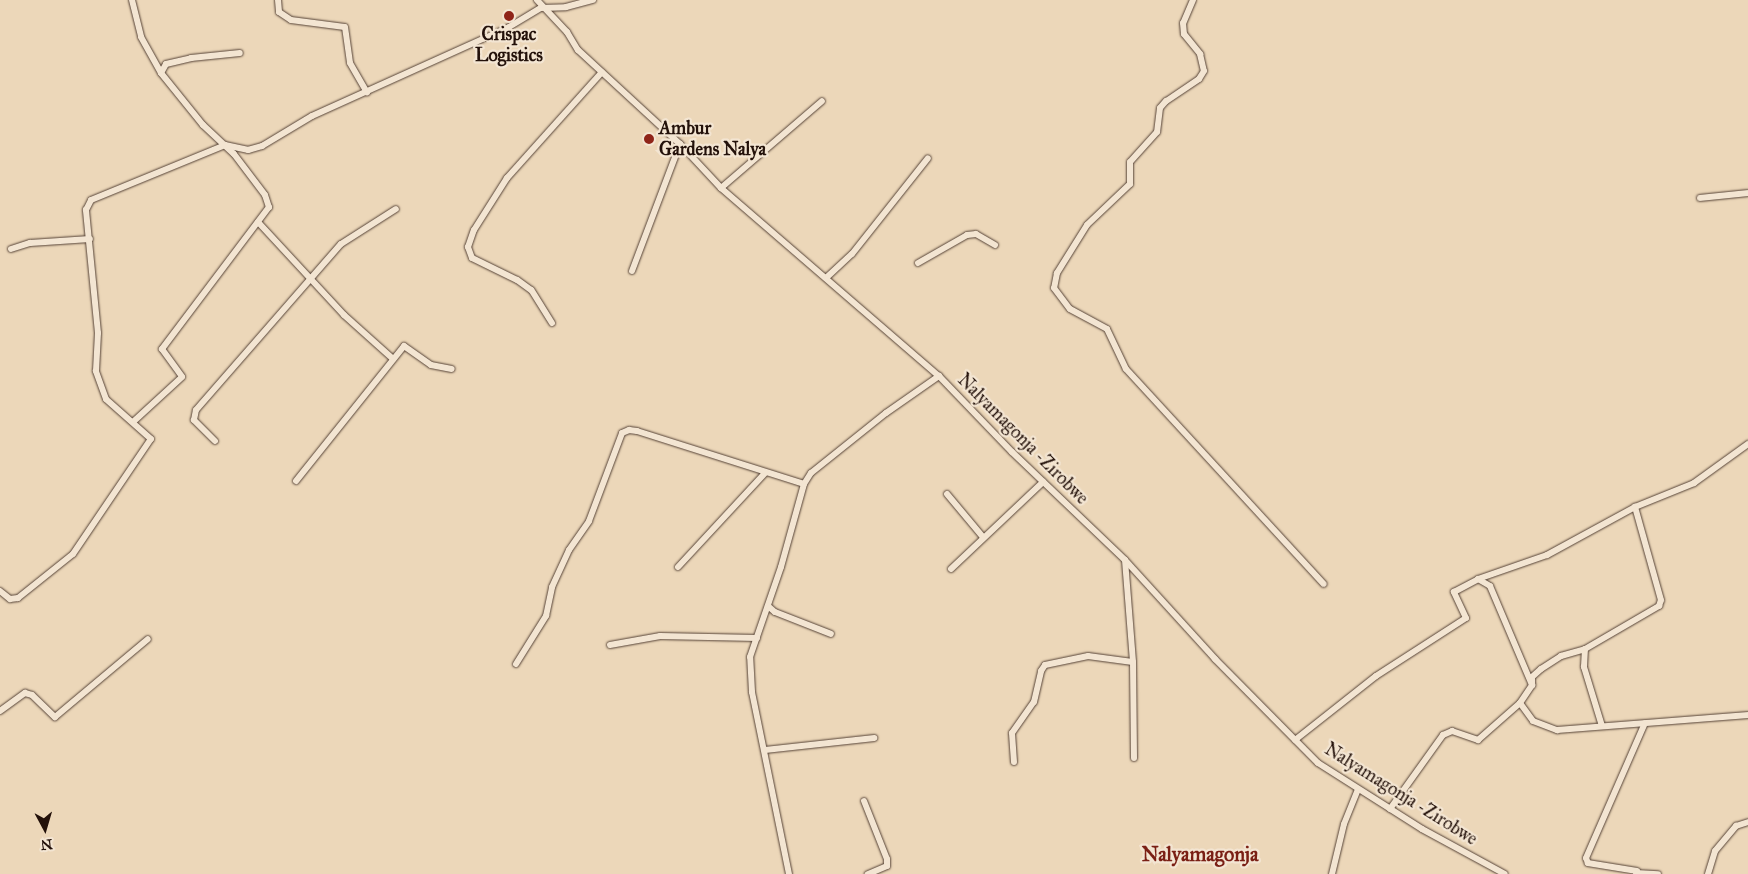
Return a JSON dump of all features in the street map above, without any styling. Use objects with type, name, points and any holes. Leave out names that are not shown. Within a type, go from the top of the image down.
[{"type":"street","points":[[132,0],[141,37],[160,73],[225,145],[268,201],[269,207],[162,349],[182,377],[134,421]]},
{"type":"street","points":[[278,0],[279,12],[291,20],[345,27],[350,63],[367,92]]},
{"type":"street","name":"Nalyamagonja -Zirobwe","points":[[537,0],[541,8],[602,72],[680,144],[721,188],[939,376],[1044,482],[1125,560],[1318,763],[1390,809],[1505,874]]},
{"type":"street","points":[[0,591],[10,599],[18,598],[73,554],[151,439],[134,421],[106,399],[96,370],[98,333],[86,210],[91,200],[225,145],[248,150],[262,146],[312,116],[509,27],[541,8],[566,7],[594,0]]},
{"type":"street","points":[[1193,0],[1183,23],[1184,34],[1200,54],[1204,71],[1199,79],[1166,101],[1160,108],[1157,132],[1130,162],[1130,184],[1087,225],[1057,273],[1054,288],[1070,309],[1107,329],[1126,369],[1324,584]]},
{"type":"street","points":[[160,73],[166,64],[191,58],[240,53]]},
{"type":"street","points":[[552,323],[531,290],[517,280],[472,258],[468,247],[474,230],[507,178],[602,72]]},
{"type":"street","points":[[721,188],[822,101]]},
{"type":"street","points":[[632,270],[680,144]]},
{"type":"street","points":[[826,278],[852,254],[928,158]]},
{"type":"street","points":[[1700,198],[1748,193]]},
{"type":"street","points":[[215,441],[194,420],[196,410],[341,244],[396,208]]},
{"type":"street","points":[[258,222],[311,280],[393,359]]},
{"type":"street","points":[[918,264],[968,235],[976,234],[996,245]]},
{"type":"street","points":[[11,249],[30,243],[90,239]]},
{"type":"street","points":[[296,482],[393,359],[406,346],[431,365],[452,369]]},
{"type":"street","points":[[789,874],[750,674],[750,657],[768,606],[804,484],[811,473],[861,433],[939,376]]},
{"type":"street","points":[[516,664],[546,616],[552,586],[569,550],[589,521],[622,433],[629,430],[637,432],[804,484]]},
{"type":"street","points":[[1295,740],[1376,676],[1466,618],[1454,592],[1478,579],[1547,555],[1635,507],[1694,483],[1748,444]]},
{"type":"street","points":[[678,567],[766,472]]},
{"type":"street","points":[[951,569],[983,537],[1044,482]]},
{"type":"street","points":[[947,494],[983,537]]},
{"type":"street","points":[[1390,809],[1443,734],[1452,731],[1478,740],[1520,703],[1532,685],[1532,677],[1551,661],[1585,649],[1658,606],[1661,600],[1635,507]]},
{"type":"street","points":[[1125,560],[1133,662],[1134,758]]},
{"type":"street","points":[[1478,579],[1490,586],[1532,685]]},
{"type":"street","points":[[768,606],[775,612],[831,634]]},
{"type":"street","points":[[610,645],[660,636],[757,638]]},
{"type":"street","points":[[0,711],[25,693],[32,695],[55,717],[148,639]]},
{"type":"street","points":[[1585,649],[1584,667],[1602,726]]},
{"type":"street","points":[[1014,762],[1012,733],[1034,702],[1041,671],[1046,665],[1088,656],[1133,662]]},
{"type":"street","points":[[1520,703],[1533,721],[1544,727],[1557,730],[1748,714]]},
{"type":"street","points":[[1645,723],[1586,858],[1588,863],[1658,874]]},
{"type":"street","points":[[766,750],[874,738]]},
{"type":"street","points":[[1332,874],[1344,824],[1358,790]]},
{"type":"street","points":[[864,801],[888,860],[887,866],[868,874]]},
{"type":"street","points":[[1708,874],[1715,851],[1736,826],[1748,822]]},
{"type":"place","name":"Crispac Logistics","points":[[509,16]]},
{"type":"place","name":"Ambur Gardens Nalya","points":[[649,139]]},
{"type":"district","name":"Nalyamagonja","points":[[1200,854]]}]
